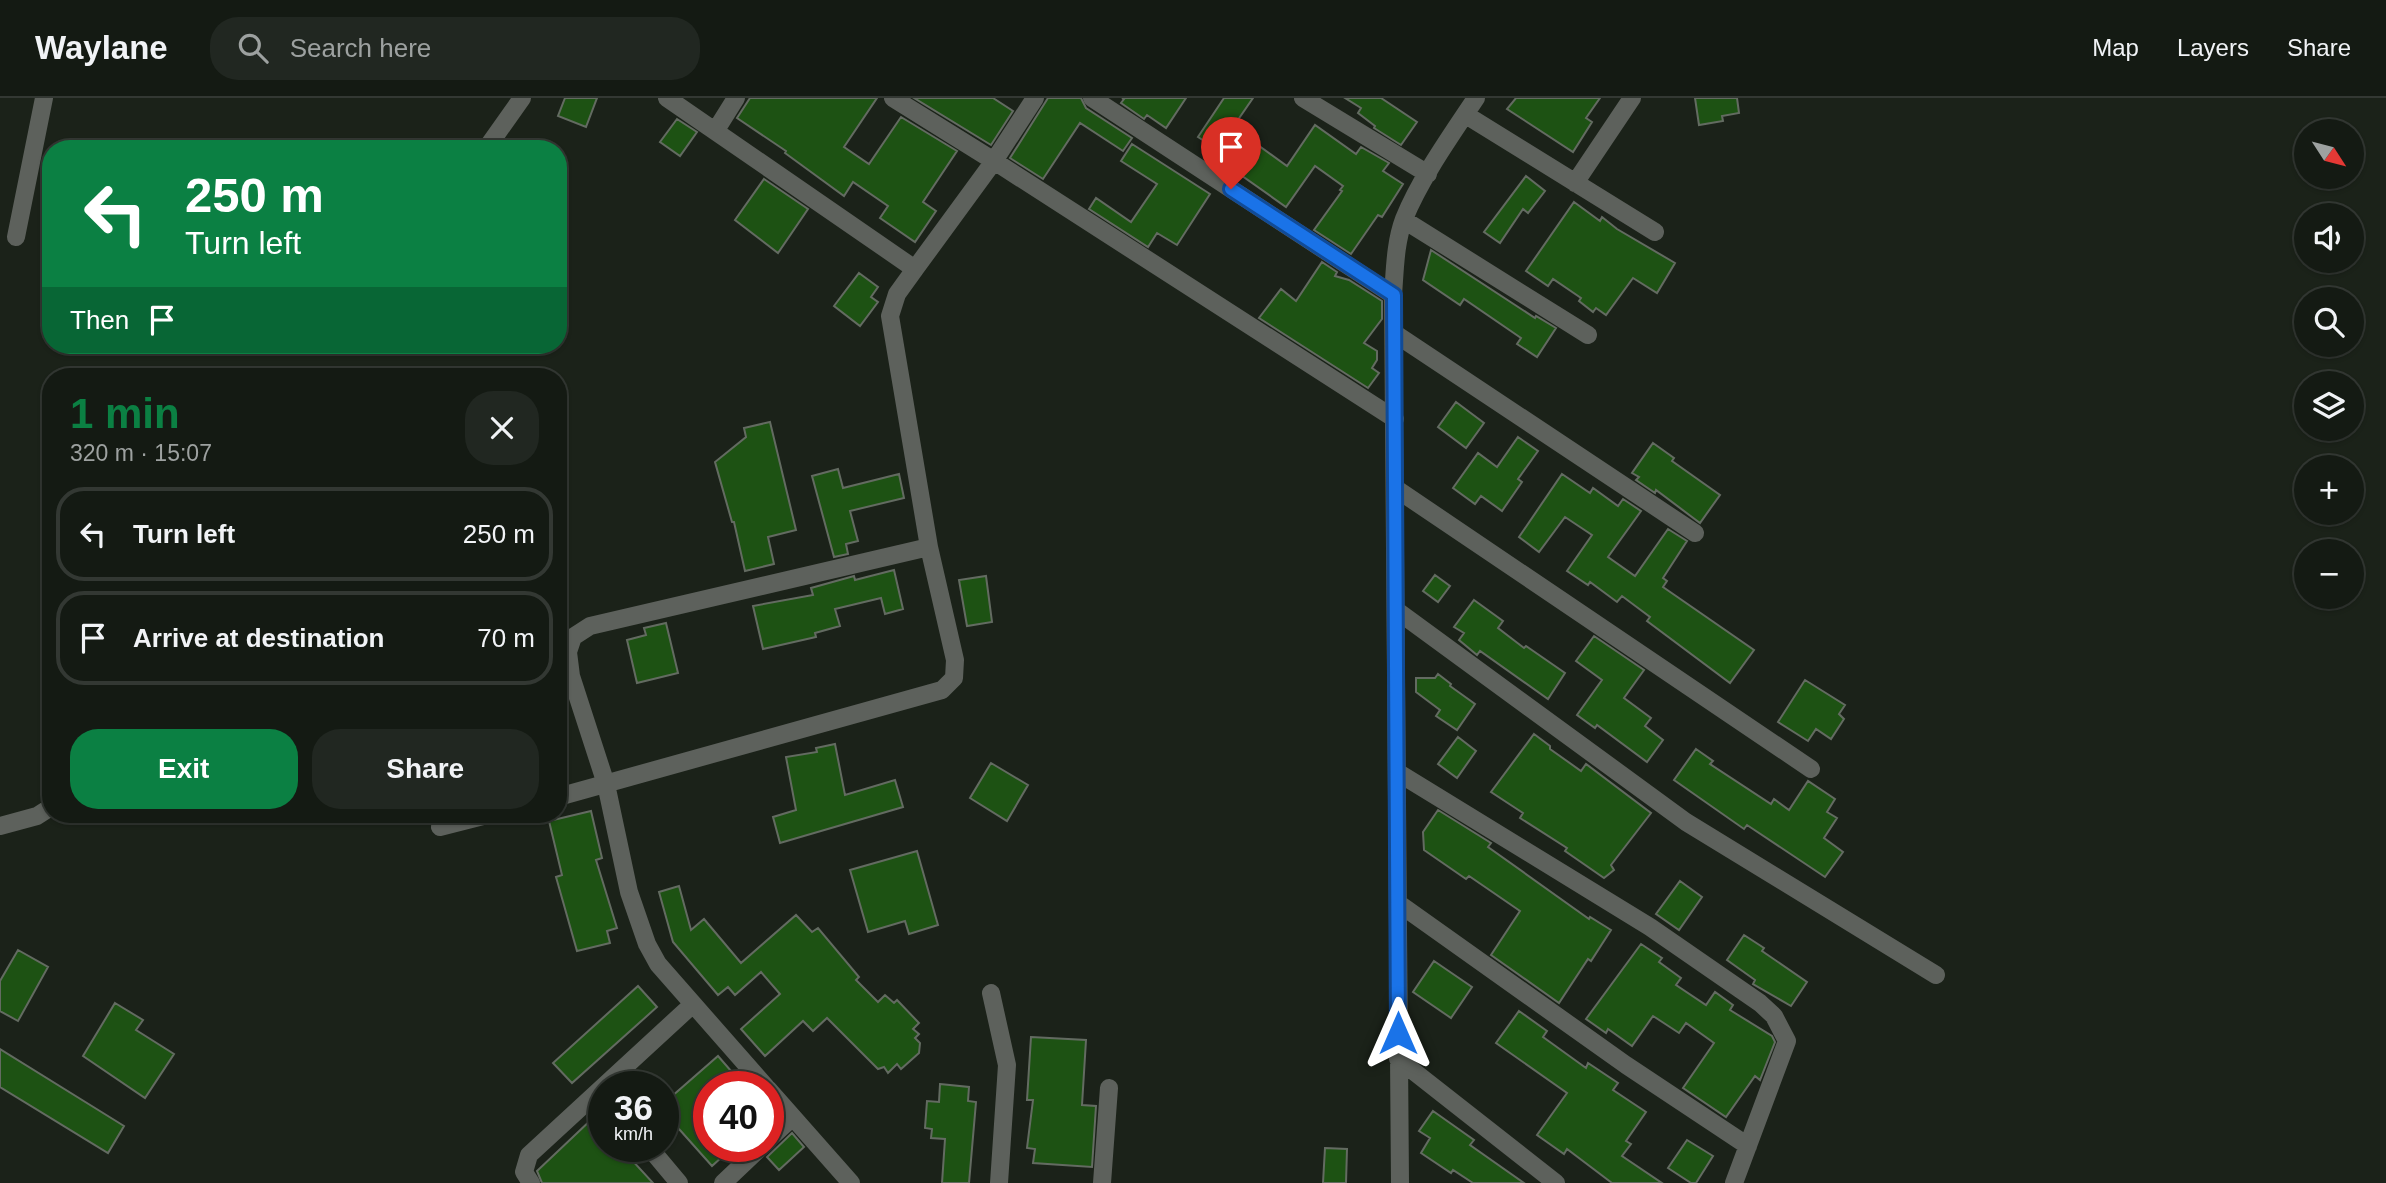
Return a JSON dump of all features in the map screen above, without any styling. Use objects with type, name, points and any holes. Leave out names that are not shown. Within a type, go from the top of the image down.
[{"type":"street","points":[[16,237],[44,98]]},
{"type":"street","points":[[492,140],[522,98]]},
{"type":"street","points":[[667,98],[915,269]]},
{"type":"street","points":[[716,130],[736,98]]},
{"type":"street","points":[[893,98],[994,160],[1395,419]]},
{"type":"street","points":[[567,795],[942,690],[954,678],[955,660],[929,547],[890,316],[897,294],[994,160],[1035,98]]},
{"type":"street","points":[[1092,98],[1394,295]]},
{"type":"street","points":[[1303,98],[1429,174]]},
{"type":"street","points":[[1400,1183],[1394,295],[1397,253],[1404,220],[1476,98]]},
{"type":"street","points":[[1575,183],[1632,98]]},
{"type":"street","points":[[1465,114],[1655,232]]},
{"type":"street","points":[[1404,220],[1588,335]]},
{"type":"street","points":[[1394,333],[1695,533]]},
{"type":"street","points":[[1395,488],[1811,769]]},
{"type":"street","points":[[752,1071],[658,964],[647,944],[629,892],[606,784],[571,676],[568,652],[573,637],[590,626],[929,547]]},
{"type":"street","points":[[1396,610],[1686,822],[1936,975]]},
{"type":"street","points":[[1397,772],[1650,927],[1760,1003],[1774,1016],[1787,1041],[1734,1183]]},
{"type":"street","points":[[0,826],[42,813]]},
{"type":"street","points":[[440,827],[456,823]]},
{"type":"street","points":[[1398,903],[1626,1065],[1748,1146]]},
{"type":"street","points":[[991,993],[1007,1065],[999,1183]]},
{"type":"street","points":[[622,1071],[693,1004]]},
{"type":"street","points":[[1398,1059],[1556,1183]]},
{"type":"street","points":[[1102,1183],[1109,1088]]},
{"type":"street","points":[[531,1183],[524,1172],[529,1154],[588,1102]]},
{"type":"street","points":[[784,1107],[851,1183]]},
{"type":"street","points":[[784,1125],[793,1117]]},
{"type":"street","points":[[661,1162],[679,1183]]},
{"type":"street","points":[[723,1183],[745,1162]]},
{"type":"building","points":[[565,98],[597,98],[586,127],[558,116]]},
{"type":"building","points":[[750,98],[877,98],[844,147],[869,164],[901,117],[957,151],[923,202],[936,211],[915,242],[880,218],[888,206],[853,182],[844,196],[785,153],[786,151],[737,118]]},
{"type":"building","points":[[914,98],[993,98],[1013,111],[991,145]]},
{"type":"building","points":[[1048,98],[1081,98],[1086,108],[1132,138],[1123,151],[1080,123],[1043,179],[1010,158]]},
{"type":"building","points":[[1122,98],[1186,98],[1166,128],[1147,115],[1144,119],[1121,103],[1124,99]]},
{"type":"building","points":[[1224,98],[1253,98],[1233,127],[1287,166],[1315,125],[1356,154],[1361,147],[1389,163],[1383,171],[1403,184],[1382,217],[1378,215],[1351,254],[1314,230],[1343,186],[1315,166],[1286,207],[1221,161],[1226,155],[1198,137]]},
{"type":"building","points":[[1345,98],[1381,98],[1417,122],[1401,145],[1374,128],[1375,126],[1358,113],[1361,108]]},
{"type":"building","points":[[1516,98],[1600,98],[1586,118],[1592,122],[1573,152],[1507,109]]},
{"type":"building","points":[[1695,98],[1737,98],[1739,113],[1722,116],[1723,121],[1699,125]]},
{"type":"building","points":[[677,119],[697,132],[680,156],[660,142]]},
{"type":"building","points":[[1132,144],[1210,194],[1177,245],[1157,233],[1148,247],[1089,209],[1096,198],[1131,222],[1157,184],[1121,161]]},
{"type":"building","points":[[1526,176],[1545,191],[1528,213],[1523,209],[1500,243],[1484,232]]},
{"type":"building","points":[[764,179],[808,209],[778,253],[735,220]]},
{"type":"building","points":[[1574,202],[1600,221],[1602,217],[1617,229],[1675,263],[1657,293],[1633,278],[1606,315],[1596,308],[1593,312],[1579,301],[1581,298],[1553,279],[1548,286],[1526,271]]},
{"type":"building","points":[[1431,250],[1535,318],[1536,316],[1556,328],[1537,357],[1517,344],[1521,338],[1464,299],[1460,305],[1423,280]]},
{"type":"building","points":[[1322,262],[1337,272],[1335,276],[1349,280],[1382,301],[1382,319],[1364,343],[1377,351],[1377,360],[1372,368],[1379,373],[1368,388],[1259,318],[1281,289],[1296,301]]},
{"type":"building","points":[[859,273],[878,287],[871,297],[878,302],[860,326],[834,306]]},
{"type":"building","points":[[1456,402],[1484,423],[1466,448],[1438,427]]},
{"type":"building","points":[[770,422],[796,530],[768,537],[774,564],[745,571],[734,522],[715,462],[746,437],[744,428]]},
{"type":"building","points":[[1518,437],[1538,451],[1518,479],[1522,482],[1502,511],[1481,496],[1475,504],[1453,488],[1478,453],[1497,467]]},
{"type":"building","points":[[1653,443],[1674,458],[1672,461],[1720,495],[1700,523],[1656,490],[1655,493],[1636,480],[1639,477],[1632,473]]},
{"type":"building","points":[[838,469],[843,488],[899,474],[904,498],[850,511],[858,541],[846,544],[848,554],[834,557],[812,476]]},
{"type":"building","points":[[1562,474],[1590,493],[1593,488],[1618,506],[1623,499],[1641,511],[1608,557],[1635,576],[1668,529],[1687,541],[1663,578],[1667,581],[1663,587],[1754,650],[1730,683],[1647,621],[1650,617],[1622,596],[1617,602],[1590,582],[1588,585],[1567,571],[1592,535],[1565,517],[1539,552],[1519,537]]},
{"type":"building","points":[[894,570],[903,609],[885,614],[881,598],[835,609],[840,626],[815,633],[816,637],[763,649],[753,606],[813,595],[811,588],[854,576],[855,580]]},
{"type":"building","points":[[1435,575],[1450,586],[1438,602],[1423,591]]},
{"type":"building","points":[[986,576],[992,622],[967,626],[959,580]]},
{"type":"building","points":[[1474,600],[1503,621],[1498,628],[1524,648],[1526,646],[1565,673],[1548,699],[1480,651],[1477,655],[1459,640],[1464,633],[1454,627]]},
{"type":"building","points":[[666,623],[678,673],[637,683],[627,640],[646,635],[644,628]]},
{"type":"building","points":[[1594,636],[1644,670],[1624,698],[1651,718],[1645,726],[1663,740],[1647,762],[1597,725],[1595,728],[1577,715],[1602,680],[1576,661]]},
{"type":"building","points":[[1438,674],[1475,704],[1457,730],[1436,716],[1440,710],[1416,692],[1416,678],[1435,678]]},
{"type":"building","points":[[1805,680],[1845,705],[1839,714],[1844,719],[1831,739],[1816,729],[1808,741],[1778,722]]},
{"type":"building","points":[[1534,734],[1581,771],[1586,764],[1651,813],[1611,865],[1614,870],[1604,878],[1565,851],[1567,848],[1520,818],[1523,813],[1491,792]]},
{"type":"building","points":[[1458,737],[1476,751],[1457,778],[1438,764]]},
{"type":"building","points":[[835,744],[845,795],[895,780],[903,807],[780,843],[773,817],[796,810],[786,757],[817,752],[816,748]]},
{"type":"building","points":[[1696,749],[1713,761],[1710,764],[1771,804],[1774,799],[1789,810],[1808,781],[1835,799],[1827,812],[1837,818],[1824,838],[1843,852],[1825,877],[1747,825],[1744,829],[1674,780]]},
{"type":"building","points":[[991,763],[1028,785],[1007,821],[970,798]]},
{"type":"building","points":[[1438,810],[1491,843],[1488,847],[1589,919],[1590,917],[1611,930],[1559,1003],[1491,955],[1520,911],[1469,876],[1466,879],[1424,850],[1423,832]]},
{"type":"building","points":[[591,811],[602,858],[596,860],[617,928],[607,931],[610,943],[577,951],[556,877],[562,875],[549,823],[567,823],[567,817]]},
{"type":"building","points":[[917,851],[938,925],[909,934],[905,921],[868,932],[850,870]]},
{"type":"building","points":[[1680,881],[1702,897],[1679,930],[1656,914]]},
{"type":"building","points":[[679,886],[691,930],[704,919],[741,963],[796,915],[812,932],[818,928],[859,977],[856,980],[878,1002],[885,995],[894,1003],[897,1000],[919,1023],[913,1029],[919,1034],[915,1038],[920,1043],[919,1053],[901,1069],[897,1064],[888,1073],[884,1067],[878,1069],[827,1018],[813,1031],[803,1021],[765,1056],[741,1029],[780,994],[761,972],[735,995],[728,987],[718,995],[673,942],[659,892]]},
{"type":"building","points":[[1744,935],[1807,982],[1791,1006],[1753,984],[1755,980],[1727,960]]},
{"type":"building","points":[[1641,944],[1662,958],[1659,962],[1681,978],[1676,985],[1706,1005],[1715,992],[1733,1005],[1730,1010],[1772,1036],[1775,1042],[1760,1080],[1755,1076],[1726,1117],[1683,1088],[1714,1043],[1686,1023],[1679,1033],[1653,1016],[1632,1046],[1608,1029],[1606,1033],[1586,1019]]},
{"type":"building","points":[[18,950],[48,967],[18,1021],[0,1011],[0,981]]},
{"type":"building","points":[[1434,961],[1472,987],[1451,1018],[1413,992]]},
{"type":"building","points":[[638,986],[657,1007],[572,1083],[553,1063]]},
{"type":"building","points":[[115,1003],[143,1020],[136,1030],[174,1054],[145,1098],[83,1056]]},
{"type":"building","points":[[1519,1011],[1547,1031],[1543,1037],[1586,1068],[1588,1063],[1618,1083],[1613,1090],[1646,1112],[1626,1141],[1631,1144],[1622,1156],[1662,1183],[1612,1183],[1567,1149],[1564,1154],[1537,1135],[1567,1093],[1496,1043]]},
{"type":"building","points":[[1031,1037],[1086,1040],[1082,1105],[1096,1106],[1092,1167],[1033,1163],[1035,1149],[1027,1148],[1033,1100],[1027,1100]]},
{"type":"building","points":[[0,1049],[124,1126],[108,1153],[0,1087]]},
{"type":"building","points":[[718,1056],[731,1071],[701,1071]]},
{"type":"building","points":[[693,1078],[693,1145],[679,1129],[679,1090]]},
{"type":"building","points":[[940,1084],[969,1087],[968,1101],[976,1102],[969,1183],[942,1183],[945,1139],[931,1138],[932,1129],[925,1128],[927,1101],[939,1102]]},
{"type":"building","points":[[1433,1111],[1474,1140],[1470,1145],[1524,1183],[1473,1183],[1453,1170],[1451,1173],[1421,1153],[1430,1138],[1419,1131]]},
{"type":"building","points":[[588,1123],[588,1162],[634,1162],[653,1183],[542,1183],[537,1171]]},
{"type":"building","points":[[792,1133],[804,1147],[779,1170],[772,1162],[784,1162],[784,1141]]},
{"type":"building","points":[[1687,1140],[1713,1156],[1696,1183],[1691,1183],[1668,1168]]},
{"type":"building","points":[[1325,1148],[1347,1149],[1346,1183],[1323,1183]]},
{"type":"route","points":[[1231,189],[1394,295],[1398,1033]]}]
